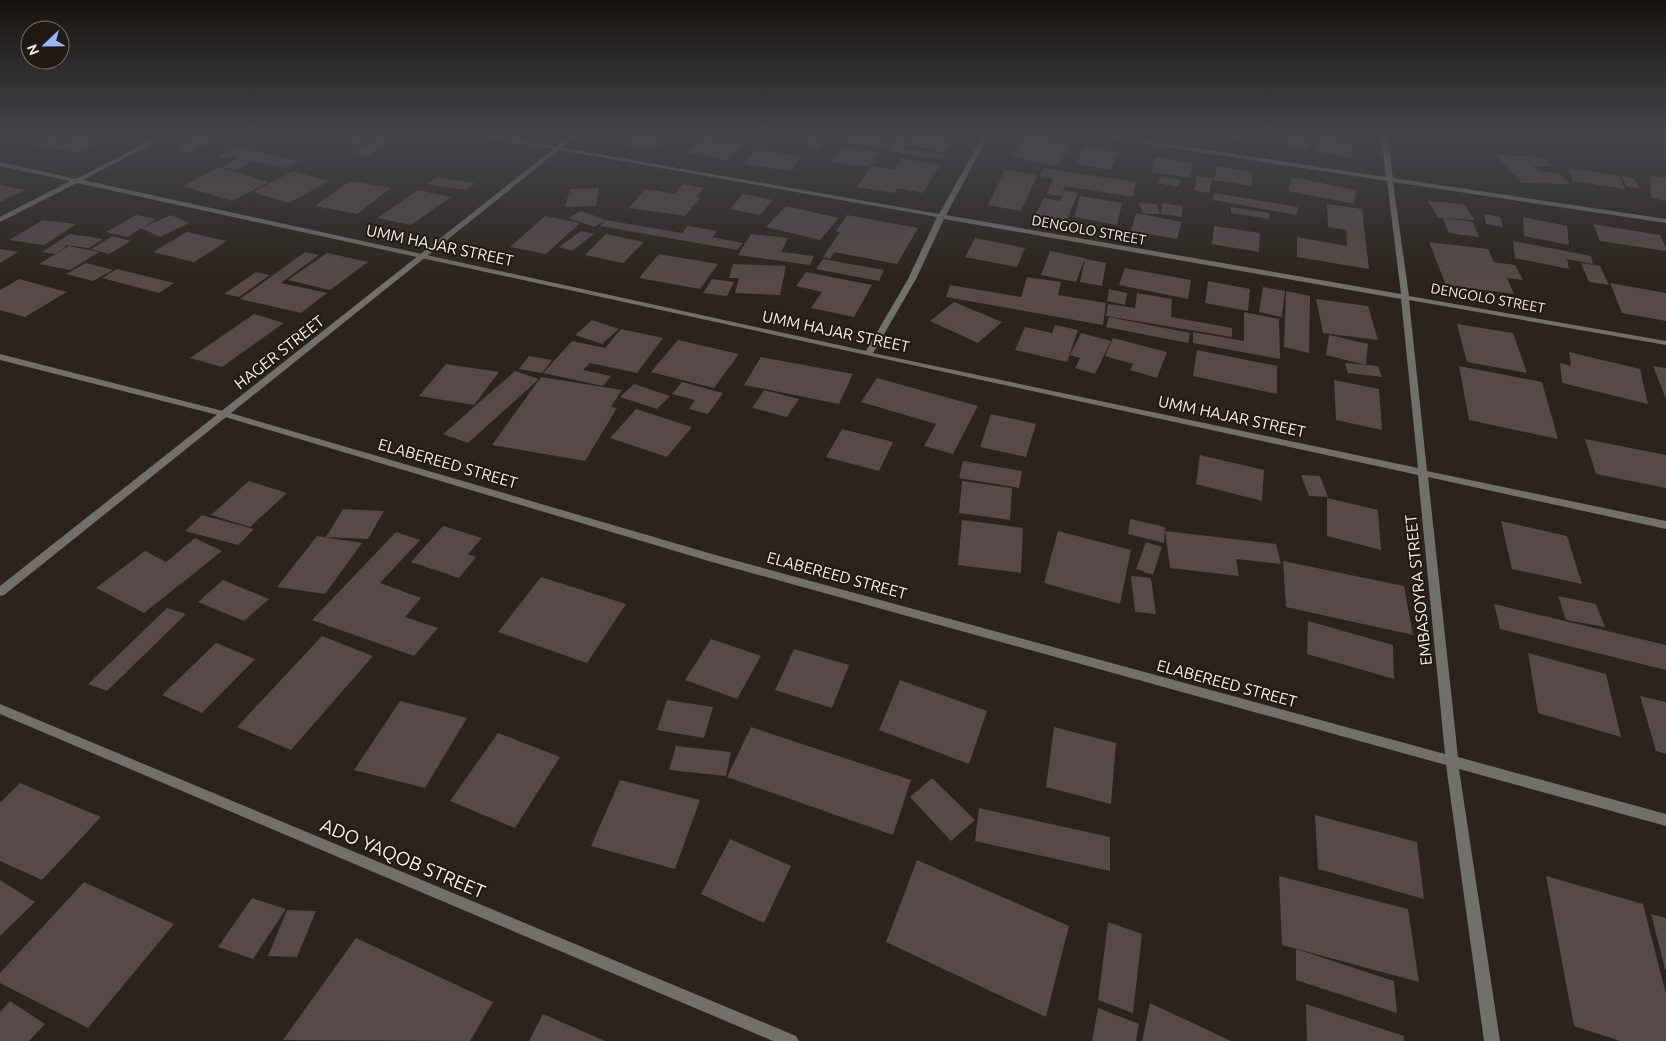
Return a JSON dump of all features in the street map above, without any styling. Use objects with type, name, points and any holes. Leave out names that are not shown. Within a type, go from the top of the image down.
[{"type":"street","points":[[0,220],[72,184]]},
{"type":"street","name":"UMM HAJAR STREET","points":[[89,184],[868,354],[1666,525]]},
{"type":"street","name":"HAGER STREET","points":[[0,592],[515,184]]},
{"type":"street","name":"DENGOLO STREET","points":[[753,184],[1666,342]]},
{"type":"street","points":[[868,354],[912,279],[941,217],[959,184]]},
{"type":"street","name":"EMBASOYRA STREET","points":[[1389,184],[1405,296],[1421,472],[1452,761],[1492,1041]]},
{"type":"street","points":[[1413,184],[1666,221]]},
{"type":"street","name":"ELABEREED STREET","points":[[0,357],[224,414],[712,558],[1666,820]]},
{"type":"street","name":"ADO YAQOB STREET","points":[[0,709],[791,1041]]},
{"type":"building","points":[[188,184],[266,184],[232,201],[183,186]]},
{"type":"building","points":[[268,184],[324,184],[289,203],[252,192]]},
{"type":"building","points":[[346,184],[365,184],[391,188],[357,214],[315,206]]},
{"type":"building","points":[[428,184],[474,184],[466,190]]},
{"type":"building","points":[[683,184],[704,188],[696,197],[700,198],[685,216],[629,208],[645,189],[684,195],[675,193]]},
{"type":"building","points":[[859,184],[929,184],[923,193],[897,188],[894,193],[857,187]]},
{"type":"building","points":[[998,184],[1033,184],[1021,211],[988,205]]},
{"type":"building","points":[[1051,184],[1136,184],[1133,197],[1065,186],[1061,196],[1047,194]]},
{"type":"building","points":[[1160,184],[1179,184],[1178,187]]},
{"type":"building","points":[[1195,184],[1211,184],[1209,193],[1194,190]]},
{"type":"building","points":[[1236,184],[1251,184],[1251,186]]},
{"type":"building","points":[[1290,184],[1324,184],[1356,190],[1354,204],[1288,191]]},
{"type":"building","points":[[1590,184],[1622,184],[1625,189]]},
{"type":"building","points":[[1625,184],[1637,184],[1639,188],[1627,187]]},
{"type":"building","points":[[1650,184],[1666,184],[1666,201],[1651,198]]},
{"type":"building","points":[[0,185],[25,190],[0,202]]},
{"type":"building","points":[[599,188],[596,206],[565,207],[570,189]]},
{"type":"building","points":[[418,190],[451,197],[411,225],[377,218]]},
{"type":"building","points":[[1064,190],[1078,193],[1066,222],[1035,216],[1044,198],[1060,201]]},
{"type":"building","points":[[1214,193],[1298,207],[1297,215],[1213,200]]},
{"type":"building","points":[[743,194],[773,200],[760,215],[730,209]]},
{"type":"building","points":[[1080,196],[1122,203],[1117,225],[1074,217]]},
{"type":"building","points":[[1428,201],[1464,204],[1475,220],[1438,218]]},
{"type":"building","points":[[1139,203],[1156,204],[1160,214],[1143,214]]},
{"type":"building","points":[[1162,203],[1183,206],[1182,217],[1161,214]]},
{"type":"building","points":[[1327,204],[1362,209],[1369,269],[1297,257],[1297,237],[1347,246],[1346,230],[1328,227]]},
{"type":"building","points":[[786,206],[839,218],[820,240],[766,227]]},
{"type":"building","points":[[1231,207],[1269,213],[1269,219],[1231,213]]},
{"type":"building","points":[[581,211],[606,220],[594,227],[569,218]]},
{"type":"building","points":[[1136,213],[1182,222],[1177,239],[1131,231]]},
{"type":"building","points":[[1484,214],[1500,217],[1503,227],[1486,224]]},
{"type":"building","points":[[136,215],[156,219],[143,227],[171,215],[189,223],[160,237],[141,228],[127,237],[106,232]]},
{"type":"building","points":[[847,215],[918,228],[897,264],[834,252],[830,259],[823,257],[840,232],[836,231]]},
{"type":"building","points":[[545,216],[580,223],[546,254],[510,247]]},
{"type":"building","points":[[1523,217],[1567,226],[1569,245],[1524,236]]},
{"type":"building","points":[[1443,218],[1473,222],[1479,237],[1449,233]]},
{"type":"building","points":[[43,220],[76,224],[44,245],[9,240]]},
{"type":"building","points":[[606,220],[682,233],[688,226],[717,231],[712,237],[743,243],[737,250],[600,226]]},
{"type":"building","points":[[1593,224],[1660,235],[1666,251],[1600,241]]},
{"type":"building","points":[[1214,226],[1260,233],[1259,252],[1212,244]]},
{"type":"building","points":[[581,231],[594,234],[572,251],[559,247]]},
{"type":"building","points":[[187,232],[227,241],[194,262],[153,252]]},
{"type":"building","points":[[70,234],[103,239],[89,248],[64,245],[67,246],[55,254],[42,252]]},
{"type":"building","points":[[606,234],[644,242],[623,263],[585,255]]},
{"type":"building","points":[[751,234],[788,238],[781,252],[814,256],[810,265],[738,255]]},
{"type":"building","points":[[113,236],[131,241],[109,254],[91,249]]},
{"type":"building","points":[[975,238],[1025,248],[1017,267],[965,257]]},
{"type":"building","points":[[1513,241],[1591,256],[1593,264],[1567,259],[1569,269],[1515,258]]},
{"type":"building","points":[[1429,242],[1488,249],[1494,262],[1515,265],[1523,280],[1507,278],[1514,294],[1446,285]]},
{"type":"building","points":[[69,246],[99,252],[70,270],[39,264]]},
{"type":"building","points":[[0,249],[18,252],[0,263]]},
{"type":"building","points":[[1050,251],[1085,258],[1076,282],[1041,275]]},
{"type":"building","points":[[305,252],[319,255],[281,283],[327,293],[301,313],[240,299]]},
{"type":"building","points":[[327,253],[368,262],[330,290],[288,280]]},
{"type":"building","points":[[659,254],[718,264],[700,289],[639,278]]},
{"type":"building","points":[[823,259],[884,270],[879,281],[816,269]]},
{"type":"building","points":[[1085,259],[1106,263],[1102,286],[1080,282]]},
{"type":"building","points":[[86,263],[113,270],[93,281],[66,274]]},
{"type":"building","points":[[1581,263],[1600,266],[1609,285],[1589,282]]},
{"type":"building","points":[[733,264],[786,266],[780,295],[735,293],[739,278],[729,278]]},
{"type":"building","points":[[1125,268],[1191,280],[1188,299],[1119,285]]},
{"type":"building","points":[[117,269],[174,283],[159,293],[102,278]]},
{"type":"building","points":[[256,272],[270,275],[239,297],[224,294]]},
{"type":"building","points":[[806,272],[872,285],[854,317],[811,308],[822,292],[796,286]]},
{"type":"building","points":[[1027,277],[1061,282],[1058,295],[1106,303],[1103,325],[946,297],[950,285],[1021,297]]},
{"type":"building","points":[[19,279],[67,292],[25,317],[0,310],[0,290]]},
{"type":"building","points":[[712,279],[734,282],[727,296],[703,293]]},
{"type":"building","points":[[1208,281],[1250,289],[1248,311],[1205,303]]},
{"type":"building","points":[[1610,283],[1666,293],[1666,321],[1622,313]]},
{"type":"building","points":[[1263,287],[1285,291],[1282,317],[1259,312]]},
{"type":"building","points":[[1109,289],[1127,293],[1125,305],[1107,301]]},
{"type":"building","points":[[1286,291],[1310,296],[1309,353],[1284,347]]},
{"type":"building","points":[[1137,293],[1172,299],[1171,317],[1232,328],[1232,337],[1106,316],[1108,304],[1135,308]]},
{"type":"building","points":[[1316,299],[1368,306],[1378,340],[1323,333]]},
{"type":"building","points":[[954,302],[1002,322],[978,343],[930,321]]},
{"type":"building","points":[[1244,312],[1279,319],[1280,359],[1193,343],[1193,332],[1244,341]]},
{"type":"building","points":[[254,314],[284,323],[222,367],[190,358]]},
{"type":"building","points":[[1109,317],[1190,333],[1188,343],[1106,327]]},
{"type":"building","points":[[592,320],[619,329],[602,344],[575,335]]},
{"type":"building","points":[[1457,324],[1513,333],[1527,373],[1467,362]]},
{"type":"building","points":[[1055,325],[1078,330],[1067,362],[1015,350],[1025,327],[1052,333]]},
{"type":"building","points":[[621,329],[663,338],[637,373],[590,363],[583,370],[611,376],[603,386],[543,373],[572,341],[605,348]]},
{"type":"building","points":[[1081,333],[1111,341],[1095,374],[1075,368],[1080,358],[1070,355]]},
{"type":"building","points":[[1329,335],[1368,344],[1366,365],[1326,355]]},
{"type":"building","points":[[1113,338],[1167,352],[1157,378],[1130,370],[1133,364],[1105,356]]},
{"type":"building","points":[[678,340],[739,354],[714,388],[651,372]]},
{"type":"building","points":[[1197,350],[1277,366],[1277,394],[1193,376]]},
{"type":"building","points":[[1569,352],[1640,369],[1648,404],[1562,383],[1560,363],[1571,366]]},
{"type":"building","points":[[529,356],[552,360],[542,373],[519,369]]},
{"type":"building","points":[[761,357],[853,374],[839,404],[744,385]]},
{"type":"building","points":[[1345,363],[1378,366],[1382,377],[1348,373]]},
{"type":"building","points":[[446,364],[499,372],[474,405],[419,396]]},
{"type":"building","points":[[1459,366],[1542,382],[1558,439],[1469,420]]},
{"type":"building","points":[[1653,366],[1666,368],[1666,399]]},
{"type":"building","points":[[515,371],[539,379],[468,443],[443,434]]},
{"type":"building","points":[[541,377],[622,390],[611,407],[617,408],[585,461],[492,445]]},
{"type":"building","points":[[877,378],[978,406],[953,454],[924,446],[936,424],[861,402]]},
{"type":"building","points":[[1334,380],[1379,389],[1382,430],[1336,420]]},
{"type":"building","points":[[682,382],[723,393],[708,414],[689,409],[695,400],[672,394]]},
{"type":"building","points":[[634,384],[670,396],[657,409],[620,397]]},
{"type":"building","points":[[764,390],[799,399],[787,417],[752,408]]},
{"type":"building","points":[[636,409],[692,427],[667,457],[610,438]]},
{"type":"building","points":[[991,414],[1036,424],[1026,457],[980,447]]},
{"type":"building","points":[[842,429],[893,442],[879,471],[826,457]]},
{"type":"building","points":[[1585,439],[1666,455],[1666,488],[1596,474]]},
{"type":"building","points":[[1200,455],[1264,470],[1262,501],[1196,484]]},
{"type":"building","points":[[963,461],[1022,471],[1019,488],[959,478]]},
{"type":"building","points":[[1301,475],[1320,476],[1328,497],[1309,496]]},
{"type":"building","points":[[249,481],[287,493],[250,527],[211,515]]},
{"type":"building","points":[[962,481],[1012,488],[1010,520],[959,513]]},
{"type":"building","points":[[1327,498],[1378,510],[1381,550],[1327,536]]},
{"type":"building","points":[[343,509],[384,511],[368,539],[326,537]]},
{"type":"building","points":[[202,515],[254,529],[238,545],[185,531]]},
{"type":"building","points":[[1130,519],[1165,527],[1164,543],[1128,534]]},
{"type":"building","points":[[962,520],[1023,528],[1021,573],[958,565]]},
{"type":"building","points":[[1501,521],[1567,536],[1582,584],[1512,569]]},
{"type":"building","points":[[443,526],[482,538],[468,554],[476,557],[459,578],[411,562]]},
{"type":"building","points":[[1058,531],[1131,550],[1120,604],[1044,583]]},
{"type":"building","points":[[1165,531],[1276,544],[1281,564],[1236,559],[1239,576],[1170,568]]},
{"type":"building","points":[[396,532],[420,540],[380,583],[421,598],[405,617],[438,628],[414,656],[312,620]]},
{"type":"building","points":[[317,536],[362,543],[325,594],[277,587]]},
{"type":"building","points":[[195,538],[222,551],[144,613],[96,588],[145,551],[166,562]]},
{"type":"building","points":[[1146,542],[1162,547],[1153,575],[1136,569]]},
{"type":"building","points":[[1283,561],[1404,586],[1413,635],[1286,607]]},
{"type":"building","points":[[1131,576],[1151,578],[1156,614],[1135,612]]},
{"type":"building","points":[[541,577],[626,604],[587,663],[498,632]]},
{"type":"building","points":[[223,580],[269,599],[244,621],[198,602]]},
{"type":"building","points":[[1558,596],[1596,604],[1605,627],[1566,620]]},
{"type":"building","points":[[1494,604],[1666,645],[1666,670],[1500,629]]},
{"type":"building","points":[[167,608],[186,614],[107,691],[88,684]]},
{"type":"building","points":[[1308,621],[1393,645],[1394,679],[1307,654]]},
{"type":"building","points":[[322,636],[373,656],[291,750],[237,727]]},
{"type":"building","points":[[711,639],[761,656],[737,699],[685,680]]},
{"type":"building","points":[[216,643],[255,659],[202,713],[162,695]]},
{"type":"building","points":[[794,649],[849,665],[832,708],[775,690]]},
{"type":"building","points":[[1528,653],[1606,674],[1621,737],[1538,713]]},
{"type":"building","points":[[900,680],[987,711],[969,764],[879,730]]},
{"type":"building","points":[[1640,696],[1666,702],[1666,754],[1656,751]]},
{"type":"building","points":[[667,700],[713,707],[704,738],[657,730]]},
{"type":"building","points":[[400,701],[467,718],[425,788],[354,770]]},
{"type":"building","points":[[751,727],[911,780],[893,835],[727,777]]},
{"type":"building","points":[[1054,727],[1116,743],[1111,804],[1046,787]]},
{"type":"building","points":[[498,733],[560,757],[515,828],[450,801]]},
{"type":"building","points":[[676,746],[731,752],[726,776],[669,770]]},
{"type":"building","points":[[932,778],[975,820],[951,841],[910,797]]},
{"type":"building","points":[[620,780],[700,800],[675,869],[591,846]]},
{"type":"building","points":[[20,783],[101,817],[42,880],[0,861],[0,803]]},
{"type":"building","points":[[979,808],[1110,837],[1110,871],[975,841]]},
{"type":"building","points":[[1315,815],[1417,842],[1424,899],[1318,869]]},
{"type":"building","points":[[730,839],[791,866],[764,923],[701,894]]},
{"type":"building","points":[[917,860],[1069,926],[1046,1017],[886,942]]},
{"type":"building","points":[[1279,876],[1408,909],[1419,982],[1282,945]]},
{"type":"building","points":[[1546,876],[1643,904],[1666,994],[1666,1041],[1620,1041],[1574,1026]]},
{"type":"building","points":[[0,880],[35,902],[0,936]]},
{"type":"building","points":[[84,882],[174,924],[88,1028],[0,983],[0,973]]},
{"type":"building","points":[[252,898],[286,909],[253,959],[218,947]]},
{"type":"building","points":[[287,910],[316,911],[297,957],[268,956]]},
{"type":"building","points":[[1651,914],[1666,918],[1666,969],[1665,969]]},
{"type":"building","points":[[1108,922],[1142,934],[1133,1013],[1098,1000]]},
{"type":"building","points":[[356,938],[493,1002],[470,1041],[283,1040]]},
{"type":"building","points":[[1296,949],[1394,981],[1397,1013],[1296,980]]},
{"type":"building","points":[[10,1001],[45,1024],[29,1041],[0,1041],[0,1012]]},
{"type":"building","points":[[1150,1003],[1231,1041],[1142,1041]]},
{"type":"building","points":[[1306,1004],[1404,1036],[1404,1041],[1307,1041]]},
{"type":"building","points":[[1098,1008],[1139,1024],[1136,1041],[1092,1041]]},
{"type":"building","points":[[543,1014],[605,1041],[529,1041]]}]
